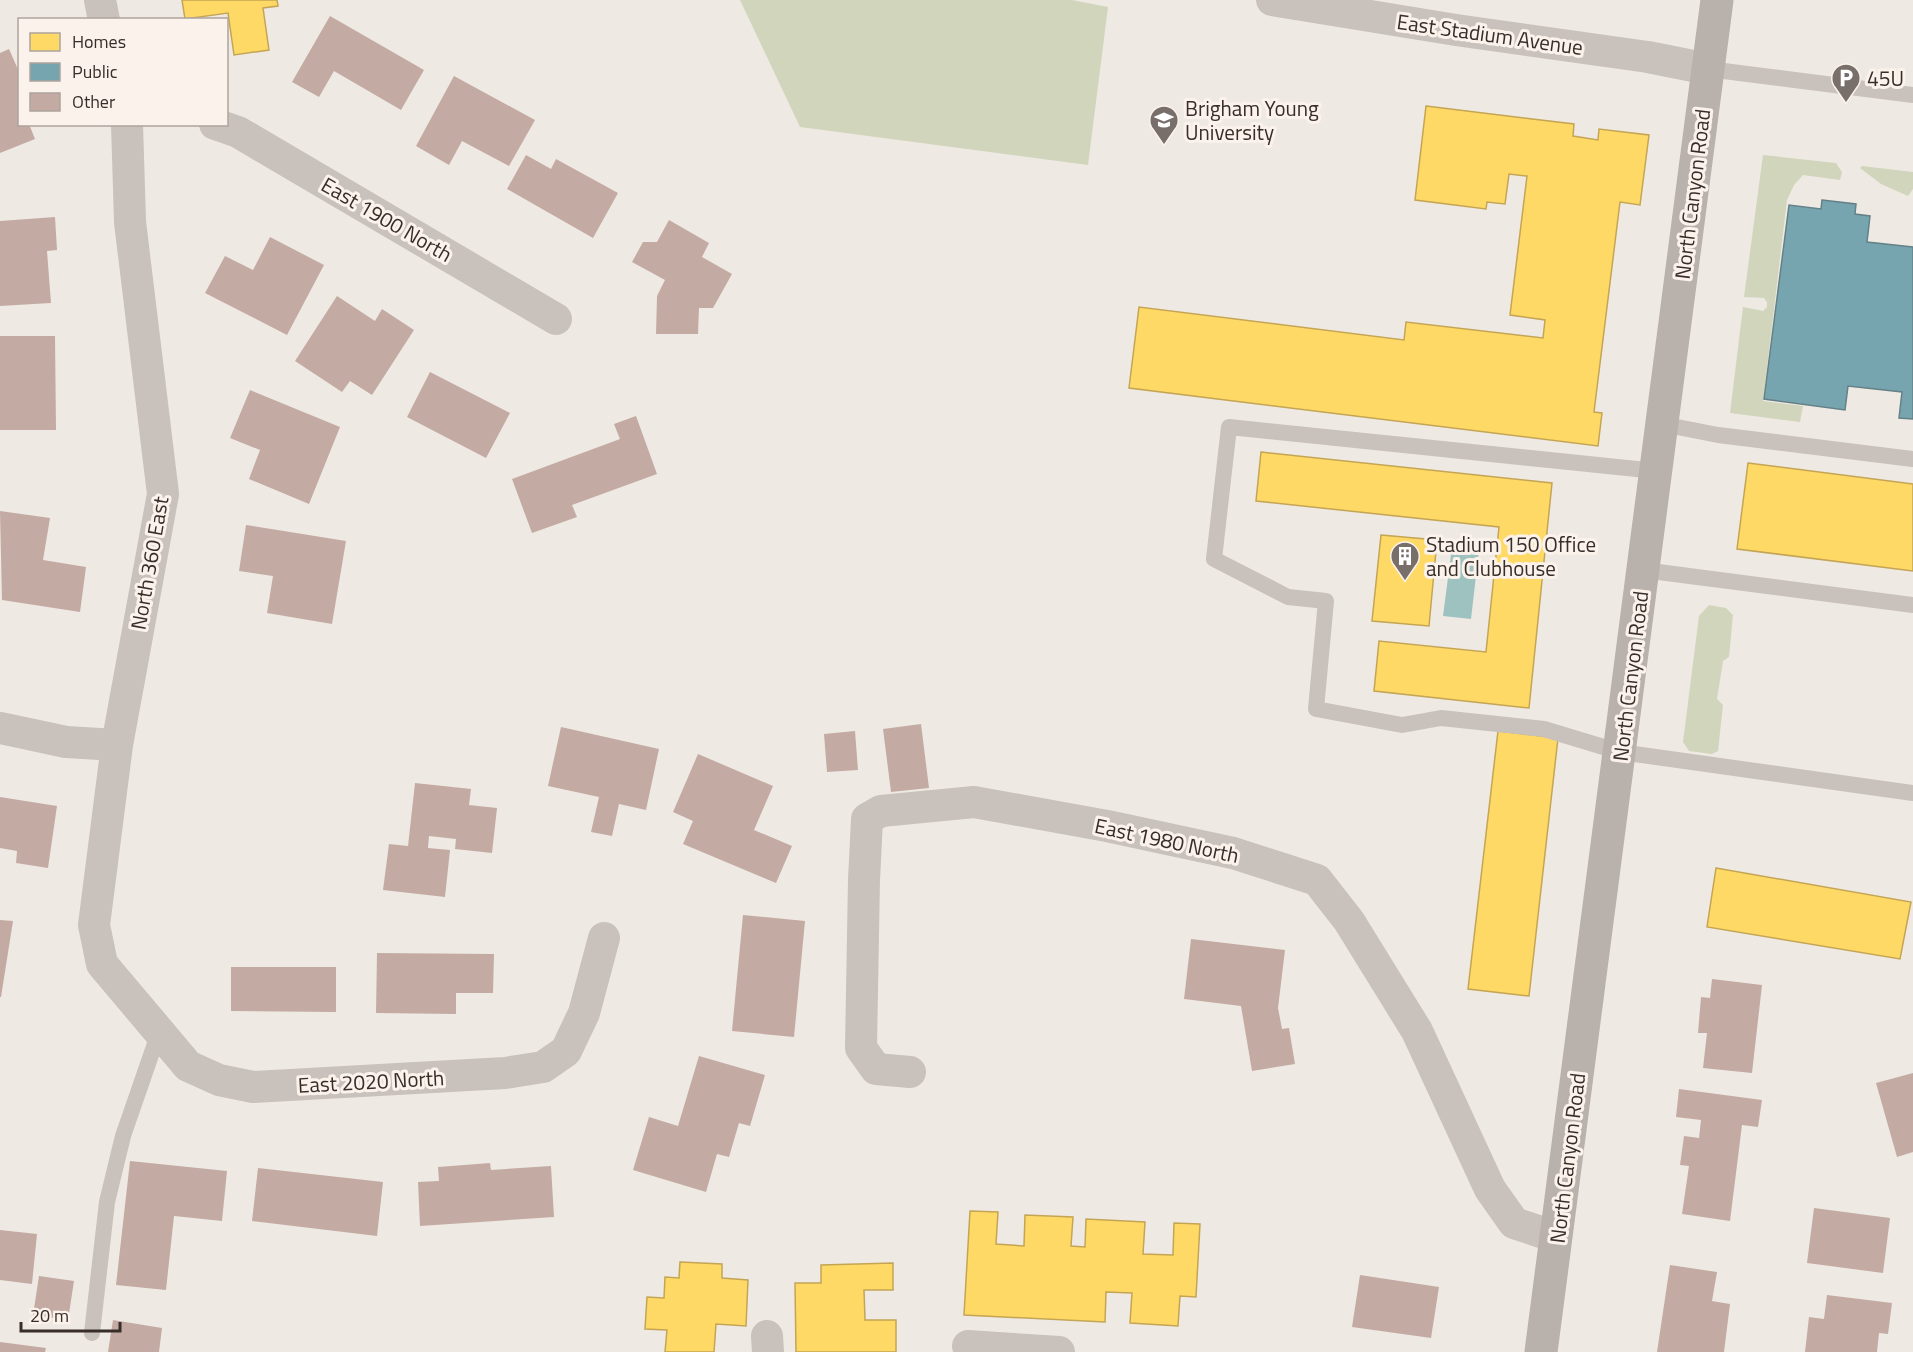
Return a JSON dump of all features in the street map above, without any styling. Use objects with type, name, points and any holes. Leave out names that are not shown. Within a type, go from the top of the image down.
[{"type":"main road","name":"North Canyon Road","points":[[1541,1352],[1717,0]]},
{"type":"street","points":[[99,0],[104,18]]},
{"type":"street","name":"East Stadium Avenue","points":[[1272,0],[1456,30],[1648,57],[1708,69]]},
{"type":"street","name":"North 360 East","points":[[102,964],[94,925],[117,746],[163,494],[130,222],[127,126]]},
{"type":"street","name":"East 1900 North","points":[[221,126],[238,132],[556,319]]},
{"type":"street","points":[[0,728],[66,742],[117,746]]},
{"type":"street","name":"East 1980 North","points":[[910,1072],[876,1069],[861,1048],[867,819],[881,811],[974,802],[1107,826],[1233,853],[1317,880],[1348,921],[1417,1031],[1490,1189],[1514,1223],[1556,1237]]},
{"type":"street","name":"East 2020 North","points":[[102,964],[188,1066],[219,1080],[254,1087],[505,1073],[543,1067],[566,1051],[584,1013],[604,938]]},
{"type":"street","points":[[968,1346],[1059,1352]]},
{"type":"lane","points":[[1708,69],[1913,95]]},
{"type":"lane","points":[[1662,424],[1719,435],[1913,459]]},
{"type":"lane","points":[[1656,471],[1229,427],[1214,559],[1288,597],[1326,601],[1316,709],[1402,726],[1441,718],[1544,729],[1620,752],[1913,793]]},
{"type":"lane","points":[[1643,570],[1913,605]]},
{"type":"lane","points":[[92,1333],[107,1202],[123,1136],[159,1032]]},
{"type":"green space","points":[[740,0],[1072,0],[1108,7],[1088,165],[800,127]]},
{"type":"green space","points":[[1763,155],[1836,163],[1842,172],[1840,180],[1803,175],[1794,185],[1787,200],[1763,401],[1803,406],[1800,422],[1730,413],[1743,307],[1763,311],[1767,307],[1764,298],[1744,297]]},
{"type":"green space","points":[[1862,166],[1913,172],[1913,189],[1908,196],[1881,184],[1860,168]]},
{"type":"green space","points":[[1709,605],[1726,608],[1733,615],[1729,657],[1723,661],[1717,699],[1723,705],[1718,751],[1712,754],[1689,751],[1683,742],[1699,616]]},
{"type":"water","points":[[1452,547],[1479,550],[1471,619],[1443,616]]},
{"type":"building: Homes","points":[[182,0],[277,0],[278,6],[263,8],[269,50],[234,55],[228,13],[185,18]]},
{"type":"building: Homes","points":[[1426,106],[1574,124],[1573,136],[1598,140],[1599,129],[1649,135],[1640,205],[1620,202],[1594,412],[1602,413],[1598,446],[1129,388],[1139,307],[1404,340],[1406,322],[1543,338],[1545,320],[1510,315],[1527,176],[1509,174],[1505,204],[1487,202],[1486,209],[1415,200]]},
{"type":"building: Homes","points":[[1261,452],[1552,483],[1529,708],[1374,691],[1379,641],[1486,652],[1499,527],[1256,501]]},
{"type":"building: Homes","points":[[1748,463],[1913,484],[1913,571],[1737,549]]},
{"type":"building: Homes","name":"Stadium 150 Office and Clubhouse","points":[[1381,535],[1437,540],[1429,626],[1372,621]]},
{"type":"building: Homes","points":[[1498,731],[1558,738],[1529,996],[1468,989]]},
{"type":"building: Homes","points":[[1716,868],[1911,902],[1900,959],[1707,927]]},
{"type":"building: Homes","points":[[970,1211],[998,1212],[996,1244],[1024,1246],[1025,1215],[1073,1217],[1071,1246],[1085,1247],[1086,1219],[1145,1222],[1143,1254],[1173,1255],[1174,1223],[1200,1224],[1196,1297],[1180,1296],[1178,1326],[1130,1323],[1132,1293],[1106,1292],[1105,1322],[964,1315]]},
{"type":"building: Homes","points":[[680,1262],[722,1264],[722,1278],[748,1280],[746,1326],[716,1324],[714,1352],[665,1352],[667,1330],[645,1329],[647,1297],[664,1298],[665,1277],[679,1278]]},
{"type":"building: Homes","points":[[893,1263],[893,1290],[864,1290],[865,1320],[896,1320],[896,1352],[796,1352],[795,1283],[821,1283],[821,1265]]},
{"type":"building: Public","points":[[1822,200],[1856,204],[1855,214],[1870,216],[1867,242],[1913,247],[1913,419],[1899,418],[1902,392],[1848,386],[1845,410],[1764,399],[1789,205],[1821,209]]},
{"type":"building: Other","points":[[330,16],[424,70],[401,110],[334,71],[319,97],[292,82]]},
{"type":"building: Other","points":[[9,49],[18,69],[18,126],[30,126],[35,139],[0,153],[0,53]]},
{"type":"building: Other","points":[[454,76],[535,120],[509,166],[462,141],[449,165],[416,146]]},
{"type":"building: Other","points":[[526,155],[551,169],[556,159],[618,193],[593,238],[507,189]]},
{"type":"building: Other","points":[[55,217],[57,250],[47,251],[51,303],[0,306],[0,221]]},
{"type":"building: Other","points":[[669,220],[709,243],[702,257],[732,274],[713,308],[699,308],[698,334],[656,334],[657,296],[665,280],[632,262],[643,242],[657,242]]},
{"type":"building: Other","points":[[270,237],[324,265],[287,335],[205,293],[225,256],[253,270]]},
{"type":"building: Other","points":[[337,296],[375,321],[382,309],[414,330],[372,395],[350,381],[342,392],[295,361]]},
{"type":"building: Other","points":[[0,336],[55,336],[56,430],[0,430]]},
{"type":"building: Other","points":[[430,372],[510,413],[486,458],[407,417]]},
{"type":"building: Other","points":[[250,390],[340,427],[309,504],[249,479],[260,450],[230,438]]},
{"type":"building: Other","points":[[636,416],[657,474],[572,505],[577,517],[532,533],[512,479],[620,439],[614,424]]},
{"type":"building: Other","points":[[0,511],[50,518],[43,560],[86,567],[80,612],[2,600]]},
{"type":"building: Other","points":[[246,525],[346,541],[332,624],[267,613],[273,576],[239,571]]},
{"type":"building: Other","points":[[921,724],[929,788],[891,792],[883,729]]},
{"type":"building: Other","points":[[561,727],[659,749],[646,810],[619,804],[612,836],[591,832],[599,797],[548,786]]},
{"type":"building: Other","points":[[855,731],[858,770],[827,772],[824,734]]},
{"type":"building: Other","points":[[698,754],[773,786],[754,830],[792,846],[776,883],[683,844],[693,821],[673,812]]},
{"type":"building: Other","points":[[415,783],[471,789],[469,805],[497,808],[492,853],[455,849],[456,839],[429,836],[428,848],[450,850],[445,897],[383,890],[389,844],[408,846]]},
{"type":"building: Other","points":[[0,797],[57,806],[48,868],[16,863],[17,851],[0,848]]},
{"type":"building: Other","points":[[743,915],[805,921],[794,1037],[732,1031]]},
{"type":"building: Other","points":[[0,920],[13,921],[1,997],[0,997]]},
{"type":"building: Other","points":[[1191,939],[1285,950],[1278,1008],[1282,1029],[1289,1028],[1295,1064],[1252,1071],[1241,1006],[1184,999]]},
{"type":"building: Other","points":[[377,953],[494,954],[493,993],[456,993],[456,1014],[376,1013]]},
{"type":"building: Other","points":[[231,967],[336,967],[336,1012],[231,1011]]},
{"type":"building: Other","points":[[1712,979],[1762,985],[1752,1073],[1703,1068],[1707,1033],[1698,1033],[1701,997],[1710,998]]},
{"type":"building: Other","points":[[699,1056],[765,1075],[750,1126],[739,1123],[729,1157],[717,1154],[706,1192],[633,1170],[649,1117],[678,1126]]},
{"type":"building: Other","points":[[1913,1073],[1913,1152],[1897,1157],[1876,1083]]},
{"type":"building: Other","points":[[1679,1089],[1762,1100],[1758,1127],[1742,1125],[1730,1221],[1682,1214],[1689,1166],[1680,1165],[1684,1136],[1699,1138],[1701,1120],[1676,1117]]},
{"type":"building: Other","points":[[130,1161],[227,1171],[222,1221],[174,1216],[166,1290],[116,1285]]},
{"type":"building: Other","points":[[490,1163],[491,1170],[551,1166],[554,1217],[420,1226],[418,1182],[439,1181],[438,1167]]},
{"type":"building: Other","points":[[258,1168],[383,1182],[377,1236],[252,1221]]},
{"type":"building: Other","points":[[1814,1208],[1890,1218],[1883,1273],[1807,1263]]},
{"type":"building: Other","points":[[0,1230],[37,1234],[32,1284],[0,1280]]},
{"type":"building: Other","points":[[1670,1265],[1717,1272],[1712,1301],[1730,1304],[1724,1352],[1657,1352]]},
{"type":"building: Other","points":[[1360,1275],[1439,1287],[1431,1338],[1352,1327]]},
{"type":"building: Other","points":[[39,1276],[74,1281],[68,1320],[33,1315]]},
{"type":"building: Other","points":[[1827,1295],[1892,1303],[1888,1334],[1879,1333],[1877,1352],[1805,1352],[1809,1317],[1824,1319]]},
{"type":"building: Other","points":[[113,1320],[162,1328],[159,1352],[108,1352]]},
{"type":"building: Other","points":[[0,1342],[46,1348],[45,1352],[0,1352]]},
{"type":"place","name":"45U","points":[[1846,104]]},
{"type":"place","name":"Brigham Young University","points":[[1164,146]]},
{"type":"place","name":"Stadium 150 Office and Clubhouse","points":[[1405,582]]}]
